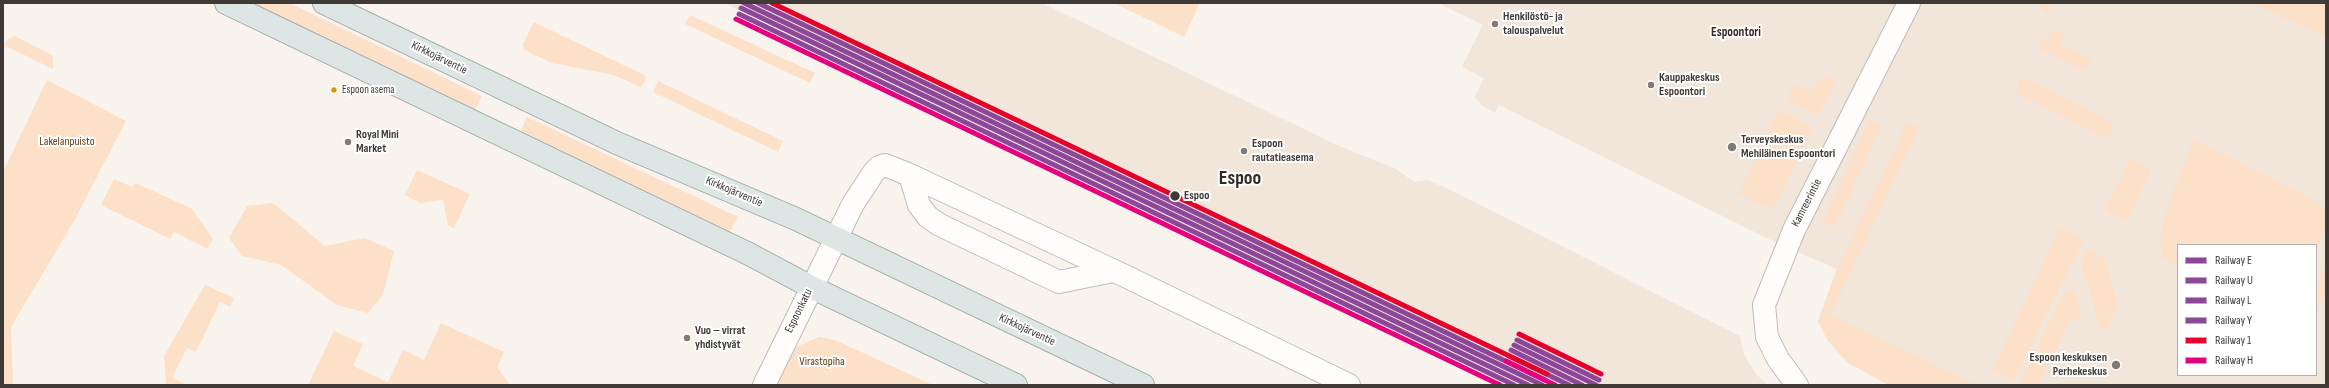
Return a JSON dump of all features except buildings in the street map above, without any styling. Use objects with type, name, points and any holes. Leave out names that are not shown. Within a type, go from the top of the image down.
[{"type":"main road","points":[[226,3],[749,254],[810,287],[1016,385]]},
{"type":"main road","name":"Kirkkojärventie","points":[[324,3],[619,144],[771,208],[836,238],[1143,385]]},
{"type":"street","name":"Kamreerintie","points":[[1797,385],[1778,359],[1766,337],[1764,305],[1794,230],[1908,3]]},
{"type":"street","name":"Espoonkatu","points":[[764,385],[810,287],[853,204],[879,167],[885,165],[910,175],[1113,271],[1349,385]]},
{"type":"street","points":[[910,175],[919,205],[928,217],[940,226],[1059,282],[1113,271]]},
{"type":"shaded area","points":[[724,3],[1042,3],[1337,145],[1396,169],[1414,182],[1428,180],[1452,191],[1740,336],[1744,355],[1757,375],[1768,385],[1511,385],[1147,206]]},
{"type":"shaded area","points":[[1438,3],[2326,3],[2326,385],[1889,385],[1848,363],[1828,341],[1818,321],[1837,269],[1773,241],[1499,105],[1495,113],[1481,105],[1480,102],[1474,98],[1484,78],[1462,67],[1483,25]]},
{"type":"green space","points":[[250,3],[290,3],[482,96],[475,110]]},
{"type":"green space","points":[[1114,3],[1194,3],[1199,5],[1184,37]]},
{"type":"green space","points":[[2039,3],[2052,3],[2047,13]]},
{"type":"green space","points":[[2252,3],[2326,3],[2326,37]]},
{"type":"green space","points":[[690,15],[815,73],[810,83],[685,24]]},
{"type":"green space","points":[[534,22],[646,76],[645,81],[640,87],[614,75],[552,63],[524,50],[523,44]]},
{"type":"green space","points":[[2057,30],[2064,34],[2060,44],[2090,58],[2086,71],[2044,51],[2040,47],[2040,42]]},
{"type":"green space","points":[[15,36],[53,56],[53,69],[4,45],[9,38]]},
{"type":"green space","points":[[1826,76],[1836,81],[1818,115],[1787,100],[1795,84],[1813,91],[1818,80]]},
{"type":"green space","points":[[2022,76],[2114,123],[2108,139],[2015,92]]},
{"type":"green space","name":"Lakelanpuisto","points":[[47,80],[126,121],[74,221],[11,327],[13,385],[3,385],[3,172]]},
{"type":"green space","points":[[658,81],[783,141],[778,152],[653,92]]},
{"type":"green space","points":[[1779,110],[1812,127],[1775,206],[1769,208],[1739,194]]},
{"type":"green space","points":[[527,117],[738,217],[730,232],[520,132]]},
{"type":"green space","points":[[1869,120],[1881,126],[1836,224],[1829,226],[1822,223]]},
{"type":"green space","points":[[1908,122],[1919,127],[1830,315],[1977,385],[1889,385],[1848,363],[1828,341],[1818,321],[1837,269]]},
{"type":"green space","points":[[2193,139],[2317,202],[2326,211],[2326,227],[2317,248],[2317,244],[2177,244],[2177,266],[2162,258],[2161,237],[2164,217]]},
{"type":"green space","points":[[2130,159],[2151,169],[2129,216],[2121,219],[2106,209]]},
{"type":"green space","points":[[417,170],[470,194],[454,228],[448,225],[443,200],[420,203],[405,195]]},
{"type":"green space","points":[[114,179],[132,187],[136,183],[192,209],[213,239],[207,249],[174,232],[170,239],[101,205]]},
{"type":"green space","points":[[273,203],[325,246],[365,238],[394,251],[383,295],[368,313],[337,305],[281,265],[242,256],[229,238],[247,206]]},
{"type":"green space","points":[[2060,228],[2084,239],[2013,380],[1993,370]]},
{"type":"green space","points":[[2088,248],[2104,258],[2118,305],[2105,332],[2102,331],[2081,263]]},
{"type":"green space","points":[[2326,265],[2326,291],[2317,311],[2317,285]]},
{"type":"green space","points":[[205,285],[234,298],[230,307],[220,302],[196,352],[187,348],[172,378],[188,385],[166,385],[164,356]]},
{"type":"green space","points":[[2074,290],[2082,321],[2072,316],[2038,385],[2019,385],[2064,293]]},
{"type":"green space","points":[[441,323],[504,352],[497,367],[510,385],[308,385],[334,331],[363,344],[353,366],[388,382],[403,350],[424,360]]},
{"type":"green space","name":"Virastopiha","points":[[819,337],[835,340],[933,385],[772,385],[786,355],[796,347]]},
{"type":"rail line","name":"E","points":[[744,3],[1542,385]]},
{"type":"rail line","name":"L","points":[[758,3],[1545,380]]},
{"type":"rail line","name":"1","points":[[772,3],[1547,374]]},
{"type":"rail line","name":"U","points":[[741,8],[1528,385]]},
{"type":"rail line","name":"Y","points":[[739,14],[1514,385]]},
{"type":"rail line","name":"H","points":[[736,19],[1500,385]]},
{"type":"rail line","name":"1","points":[[1519,334],[1601,374]]},
{"type":"rail line","name":"L","points":[[1517,340],[1599,380]]},
{"type":"rail line","name":"E","points":[[1514,345],[1596,385]]},
{"type":"rail line","name":"U","points":[[1511,350],[1582,385]]},
{"type":"rail line","name":"Y","points":[[1509,356],[1569,385]]},
{"type":"rail line","name":"H","points":[[1506,361],[1555,385]]},
{"type":"place","name":"Henkilöstö- ja talouspalvelut","points":[[1495,24]]},
{"type":"place","name":"Kauppakeskus Espoontori","points":[[1651,85]]},
{"type":"place","name":"Espoon asema","points":[[334,90]]},
{"type":"place","name":"Royal Mini Market","points":[[348,142]]},
{"type":"place","name":"Terveyskeskus Mehiläinen Espoontori","points":[[1732,147]]},
{"type":"place","name":"Espoon rautatieasema","points":[[1244,151]]},
{"type":"place","name":"Espoo","points":[[1175,196]]},
{"type":"place","name":"Vuo – virrat yhdistyvät","points":[[687,338]]},
{"type":"place","name":"Espoon keskuksen Perhekeskus","points":[[2116,365]]},
{"type":"district","name":"Espoontori","points":[[1736,33]]},
{"type":"district","name":"Espoo","points":[[1240,179]]}]
